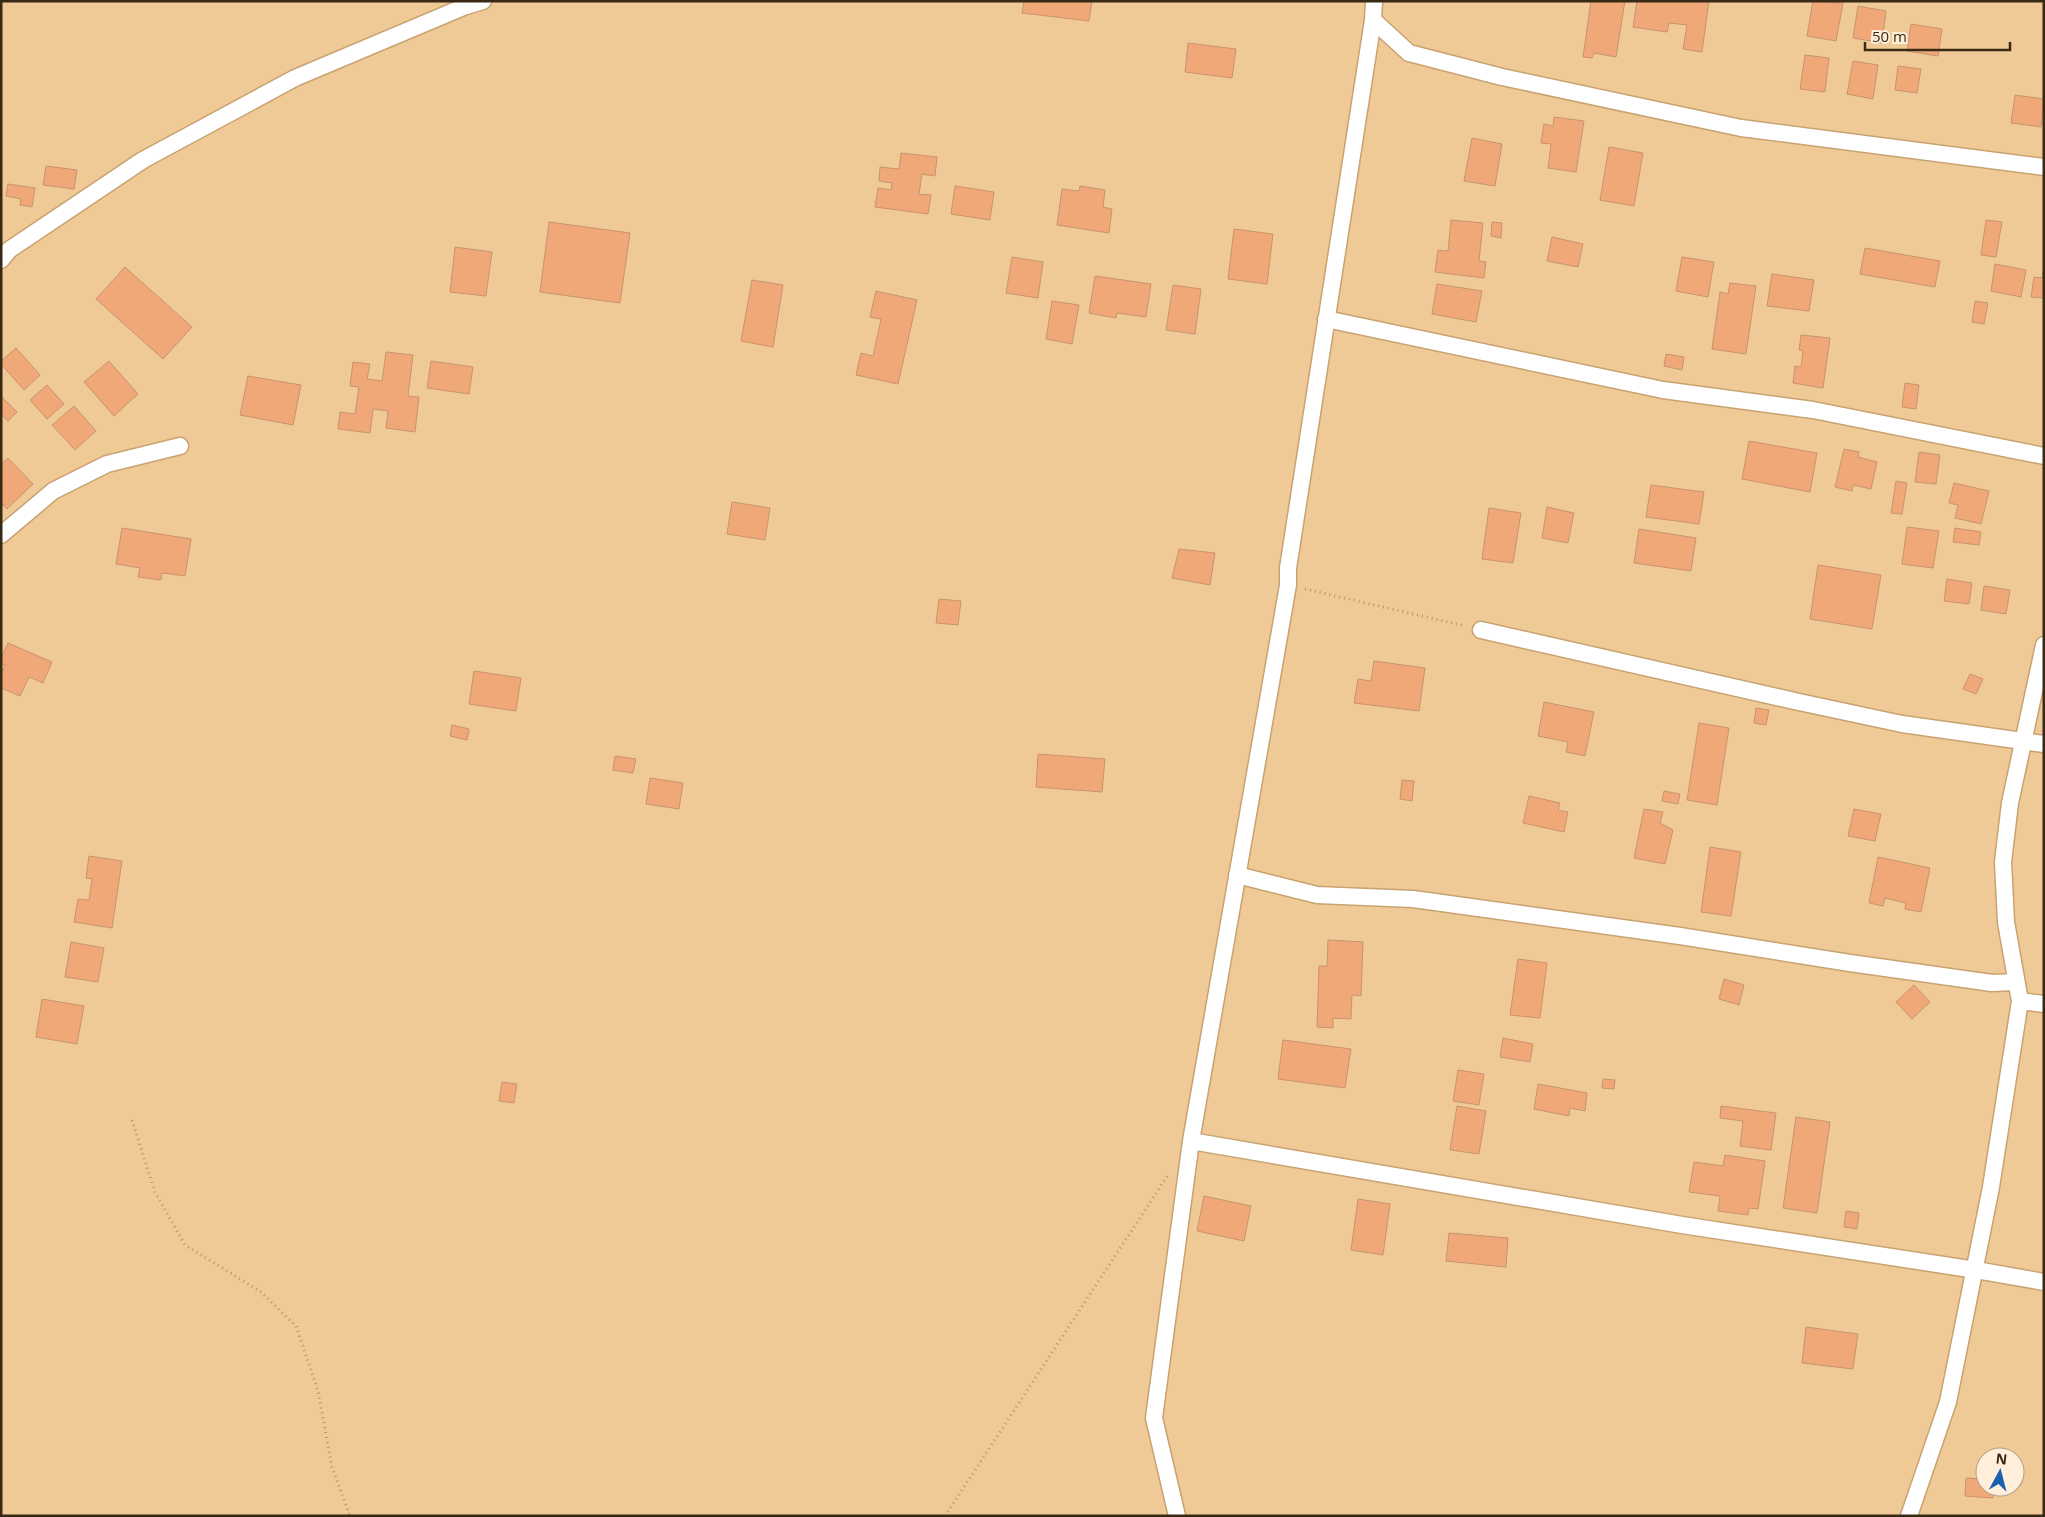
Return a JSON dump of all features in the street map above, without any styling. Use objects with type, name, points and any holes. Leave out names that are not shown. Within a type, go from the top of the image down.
[{"type":"street","points":[[4,252],[143,160],[295,78],[466,3],[483,1]]},
{"type":"street","points":[[1176,1516],[1154,1418],[1190,1141],[1288,585],[1288,568],[1373,20],[1374,1]]},
{"type":"street","points":[[1373,20],[1410,53],[1502,77],[1741,128],[2044,167]]},
{"type":"street","points":[[1326,320],[1662,390],[1813,410],[2044,456]]},
{"type":"street","points":[[1,536],[53,492],[107,464],[180,446]]},
{"type":"street","points":[[1481,630],[1892,722],[2044,744]]},
{"type":"street","points":[[1909,1516],[1948,1402],[1976,1270],[1991,1187],[2020,1001],[2015,982],[2006,922],[2003,862],[2010,803],[2044,645]]},
{"type":"street","points":[[1237,875],[1317,895],[1413,899],[1680,936],[1859,965],[1992,983],[2015,982]]},
{"type":"street","points":[[2020,1001],[2044,1004]]},
{"type":"street","points":[[1190,1141],[1682,1224],[2044,1282]]},
{"type":"path","points":[[1288,585],[1481,630]]},
{"type":"path","points":[[132,1120],[155,1192],[185,1245],[260,1292],[296,1326],[318,1391],[332,1467],[350,1516]]},
{"type":"path","points":[[945,1516],[1169,1174]]},
{"type":"building","points":[[1024,1],[1092,1],[1089,21],[1022,13]]},
{"type":"building","points":[[1591,1],[1625,1],[1616,57],[1594,53],[1592,58],[1583,57]]},
{"type":"building","points":[[1637,1],[1709,1],[1702,52],[1683,49],[1687,25],[1669,23],[1667,32],[1633,27]]},
{"type":"building","points":[[1813,1],[1843,3],[1836,41],[1807,36]]},
{"type":"building","points":[[1858,6],[1886,11],[1882,43],[1853,38]]},
{"type":"building","points":[[1911,24],[1942,29],[1938,56],[1907,51]]},
{"type":"building","points":[[1188,43],[1236,49],[1232,78],[1185,72]]},
{"type":"building","points":[[1805,55],[1829,58],[1825,92],[1800,89]]},
{"type":"building","points":[[1853,61],[1878,65],[1873,99],[1847,94]]},
{"type":"building","points":[[1898,66],[1921,69],[1917,93],[1895,90]]},
{"type":"building","points":[[2015,95],[2044,99],[2041,127],[2011,123]]},
{"type":"building","points":[[1554,117],[1584,121],[1576,172],[1548,168],[1551,144],[1541,143],[1544,124],[1553,126]]},
{"type":"building","points":[[1472,138],[1502,144],[1495,186],[1464,181]]},
{"type":"building","points":[[1609,147],[1643,153],[1634,206],[1600,200]]},
{"type":"building","points":[[901,153],[937,157],[935,176],[922,174],[919,194],[931,195],[928,214],[875,207],[878,188],[891,190],[892,183],[879,181],[880,167],[899,169]]},
{"type":"building","points":[[46,166],[77,170],[74,189],[43,185]]},
{"type":"building","points":[[8,184],[35,188],[32,207],[20,205],[21,199],[6,196]]},
{"type":"building","points":[[955,186],[994,192],[990,220],[951,214]]},
{"type":"building","points":[[1080,186],[1105,190],[1103,207],[1112,209],[1109,233],[1057,225],[1062,189],[1079,191]]},
{"type":"building","points":[[1451,220],[1483,223],[1479,261],[1486,262],[1484,278],[1435,272],[1438,250],[1448,251]]},
{"type":"building","points":[[1986,220],[2002,222],[1996,257],[1981,255]]},
{"type":"building","points":[[549,222],[630,233],[620,303],[540,292]]},
{"type":"building","points":[[1492,222],[1502,223],[1501,238],[1491,236]]},
{"type":"building","points":[[1234,229],[1273,234],[1267,284],[1228,279]]},
{"type":"building","points":[[1552,237],[1583,244],[1578,267],[1547,261]]},
{"type":"building","points":[[455,247],[492,252],[486,296],[450,292]]},
{"type":"building","points":[[1865,248],[1940,261],[1935,287],[1860,274]]},
{"type":"building","points":[[1012,257],[1043,262],[1038,298],[1006,293]]},
{"type":"building","points":[[1682,257],[1714,262],[1708,297],[1676,291]]},
{"type":"building","points":[[1995,264],[2026,270],[2021,297],[1991,291]]},
{"type":"building","points":[[2044,265],[2044,298],[2031,297],[2034,277],[2042,278]]},
{"type":"building","points":[[125,267],[192,327],[163,359],[96,299]]},
{"type":"building","points":[[1772,274],[1814,280],[1809,311],[1767,306]]},
{"type":"building","points":[[1095,276],[1151,284],[1146,317],[1117,313],[1116,318],[1089,313]]},
{"type":"building","points":[[752,280],[783,285],[773,347],[741,341]]},
{"type":"building","points":[[1730,283],[1756,286],[1746,354],[1712,349],[1720,292],[1728,294]]},
{"type":"building","points":[[1437,284],[1482,291],[1476,322],[1432,314]]},
{"type":"building","points":[[1173,285],[1201,289],[1195,334],[1166,330]]},
{"type":"building","points":[[876,291],[917,300],[898,384],[856,375],[861,353],[873,356],[881,319],[870,317]]},
{"type":"building","points":[[1052,301],[1079,305],[1072,344],[1046,339]]},
{"type":"building","points":[[1975,301],[1988,303],[1984,324],[1972,322]]},
{"type":"building","points":[[1801,335],[1830,338],[1823,388],[1793,383],[1795,366],[1801,367],[1803,351],[1799,350]]},
{"type":"building","points":[[16,348],[40,375],[24,390],[1,364],[1,361]]},
{"type":"building","points":[[386,352],[413,355],[408,396],[419,397],[415,432],[386,428],[388,411],[373,409],[370,433],[338,429],[340,412],[355,414],[359,387],[350,386],[353,362],[370,364],[367,379],[382,381]]},
{"type":"building","points":[[1666,354],[1684,357],[1682,370],[1664,366]]},
{"type":"building","points":[[109,361],[138,394],[114,416],[84,382]]},
{"type":"building","points":[[431,361],[473,367],[469,394],[427,388]]},
{"type":"building","points":[[248,376],[301,385],[293,425],[240,415]]},
{"type":"building","points":[[1905,383],[1919,385],[1916,409],[1902,407]]},
{"type":"building","points":[[47,385],[64,404],[47,419],[30,400]]},
{"type":"building","points":[[1,396],[17,412],[8,421],[1,414]]},
{"type":"building","points":[[74,406],[96,431],[75,450],[52,425]]},
{"type":"building","points":[[1749,441],[1817,453],[1810,492],[1742,479]]},
{"type":"building","points":[[1844,449],[1859,452],[1858,457],[1877,462],[1871,489],[1853,485],[1852,491],[1835,487]]},
{"type":"building","points":[[1919,452],[1940,455],[1936,484],[1915,482]]},
{"type":"building","points":[[8,458],[33,484],[7,509],[1,503],[1,464]]},
{"type":"building","points":[[1896,481],[1907,483],[1902,514],[1891,513]]},
{"type":"building","points":[[1954,483],[1989,491],[1981,524],[1955,518],[1958,505],[1949,503]]},
{"type":"building","points":[[1651,485],[1704,492],[1699,524],[1646,517]]},
{"type":"building","points":[[732,502],[770,508],[765,540],[727,534]]},
{"type":"building","points":[[1547,507],[1574,513],[1568,543],[1542,538]]},
{"type":"building","points":[[1489,508],[1521,513],[1513,563],[1482,559]]},
{"type":"building","points":[[1907,527],[1939,531],[1933,568],[1902,564]]},
{"type":"building","points":[[122,528],[191,539],[185,576],[162,573],[161,580],[138,577],[140,568],[116,564]]},
{"type":"building","points":[[1955,528],[1981,532],[1979,545],[1953,542]]},
{"type":"building","points":[[1639,529],[1696,538],[1691,571],[1634,563]]},
{"type":"building","points":[[1179,549],[1215,553],[1210,585],[1172,578]]},
{"type":"building","points":[[1818,565],[1881,575],[1872,629],[1810,619]]},
{"type":"building","points":[[1947,579],[1972,583],[1969,604],[1944,601]]},
{"type":"building","points":[[1984,586],[2010,590],[2006,614],[1981,610]]},
{"type":"building","points":[[939,599],[961,601],[958,625],[936,623]]},
{"type":"building","points":[[8,643],[52,662],[43,683],[29,677],[20,696],[1,688],[1,675],[5,665],[1,664],[1,658]]},
{"type":"building","points":[[1374,661],[1425,668],[1419,711],[1354,703],[1358,679],[1371,681]]},
{"type":"building","points":[[474,671],[521,678],[516,711],[469,704]]},
{"type":"building","points":[[1970,674],[1983,679],[1976,694],[1963,689]]},
{"type":"building","points":[[1544,702],[1594,712],[1585,756],[1566,752],[1568,742],[1538,736]]},
{"type":"building","points":[[1756,708],[1769,710],[1766,725],[1754,723]]},
{"type":"building","points":[[1699,723],[1729,728],[1717,805],[1687,800]]},
{"type":"building","points":[[452,725],[469,729],[467,740],[450,736]]},
{"type":"building","points":[[1038,754],[1105,759],[1102,792],[1036,787]]},
{"type":"building","points":[[615,756],[636,759],[633,773],[613,770]]},
{"type":"building","points":[[650,778],[683,783],[679,809],[646,804]]},
{"type":"building","points":[[1402,780],[1414,781],[1412,801],[1400,799]]},
{"type":"building","points":[[1664,791],[1680,794],[1678,804],[1662,801]]},
{"type":"building","points":[[1529,796],[1560,803],[1558,810],[1568,812],[1564,832],[1523,823]]},
{"type":"building","points":[[1644,809],[1663,812],[1660,823],[1673,830],[1665,864],[1634,858]]},
{"type":"building","points":[[1854,809],[1881,814],[1875,841],[1848,836]]},
{"type":"building","points":[[1710,847],[1741,852],[1731,916],[1701,912]]},
{"type":"building","points":[[89,856],[122,861],[112,928],[74,922],[78,899],[89,900],[92,879],[86,878]]},
{"type":"building","points":[[1878,857],[1930,868],[1921,912],[1905,909],[1906,903],[1885,898],[1883,906],[1869,903]]},
{"type":"building","points":[[1328,940],[1363,942],[1361,996],[1352,995],[1351,1019],[1333,1018],[1333,1028],[1317,1027],[1319,966],[1327,966]]},
{"type":"building","points":[[71,942],[104,948],[98,982],[65,977]]},
{"type":"building","points":[[1518,959],[1547,963],[1540,1018],[1510,1015]]},
{"type":"building","points":[[1724,979],[1744,985],[1739,1005],[1719,999]]},
{"type":"building","points":[[1914,985],[1930,1002],[1912,1019],[1896,1002]]},
{"type":"building","points":[[42,999],[84,1006],[77,1044],[36,1037]]},
{"type":"building","points":[[1503,1038],[1533,1044],[1530,1062],[1500,1057]]},
{"type":"building","points":[[1283,1040],[1351,1049],[1345,1088],[1278,1079]]},
{"type":"building","points":[[1458,1070],[1484,1074],[1479,1105],[1453,1101]]},
{"type":"building","points":[[1603,1079],[1615,1080],[1614,1089],[1602,1088]]},
{"type":"building","points":[[502,1082],[517,1084],[514,1103],[499,1101]]},
{"type":"building","points":[[1538,1084],[1587,1093],[1585,1111],[1570,1108],[1569,1116],[1534,1109]]},
{"type":"building","points":[[1457,1106],[1486,1111],[1479,1154],[1450,1150]]},
{"type":"building","points":[[1721,1106],[1776,1113],[1771,1150],[1740,1146],[1743,1121],[1720,1118]]},
{"type":"building","points":[[1796,1117],[1830,1122],[1817,1213],[1783,1208]]},
{"type":"building","points":[[1725,1155],[1765,1161],[1758,1209],[1749,1208],[1748,1215],[1718,1211],[1720,1196],[1689,1192],[1694,1162],[1723,1166]]},
{"type":"building","points":[[1204,1196],[1251,1206],[1244,1241],[1197,1231]]},
{"type":"building","points":[[1358,1199],[1390,1204],[1383,1255],[1351,1250]]},
{"type":"building","points":[[1846,1211],[1859,1213],[1857,1229],[1844,1227]]},
{"type":"building","points":[[1449,1233],[1508,1238],[1506,1267],[1446,1261]]},
{"type":"building","points":[[1806,1327],[1858,1334],[1853,1369],[1802,1363]]},
{"type":"building","points":[[1966,1478],[1975,1478],[1975,1497],[1965,1496]]}]
